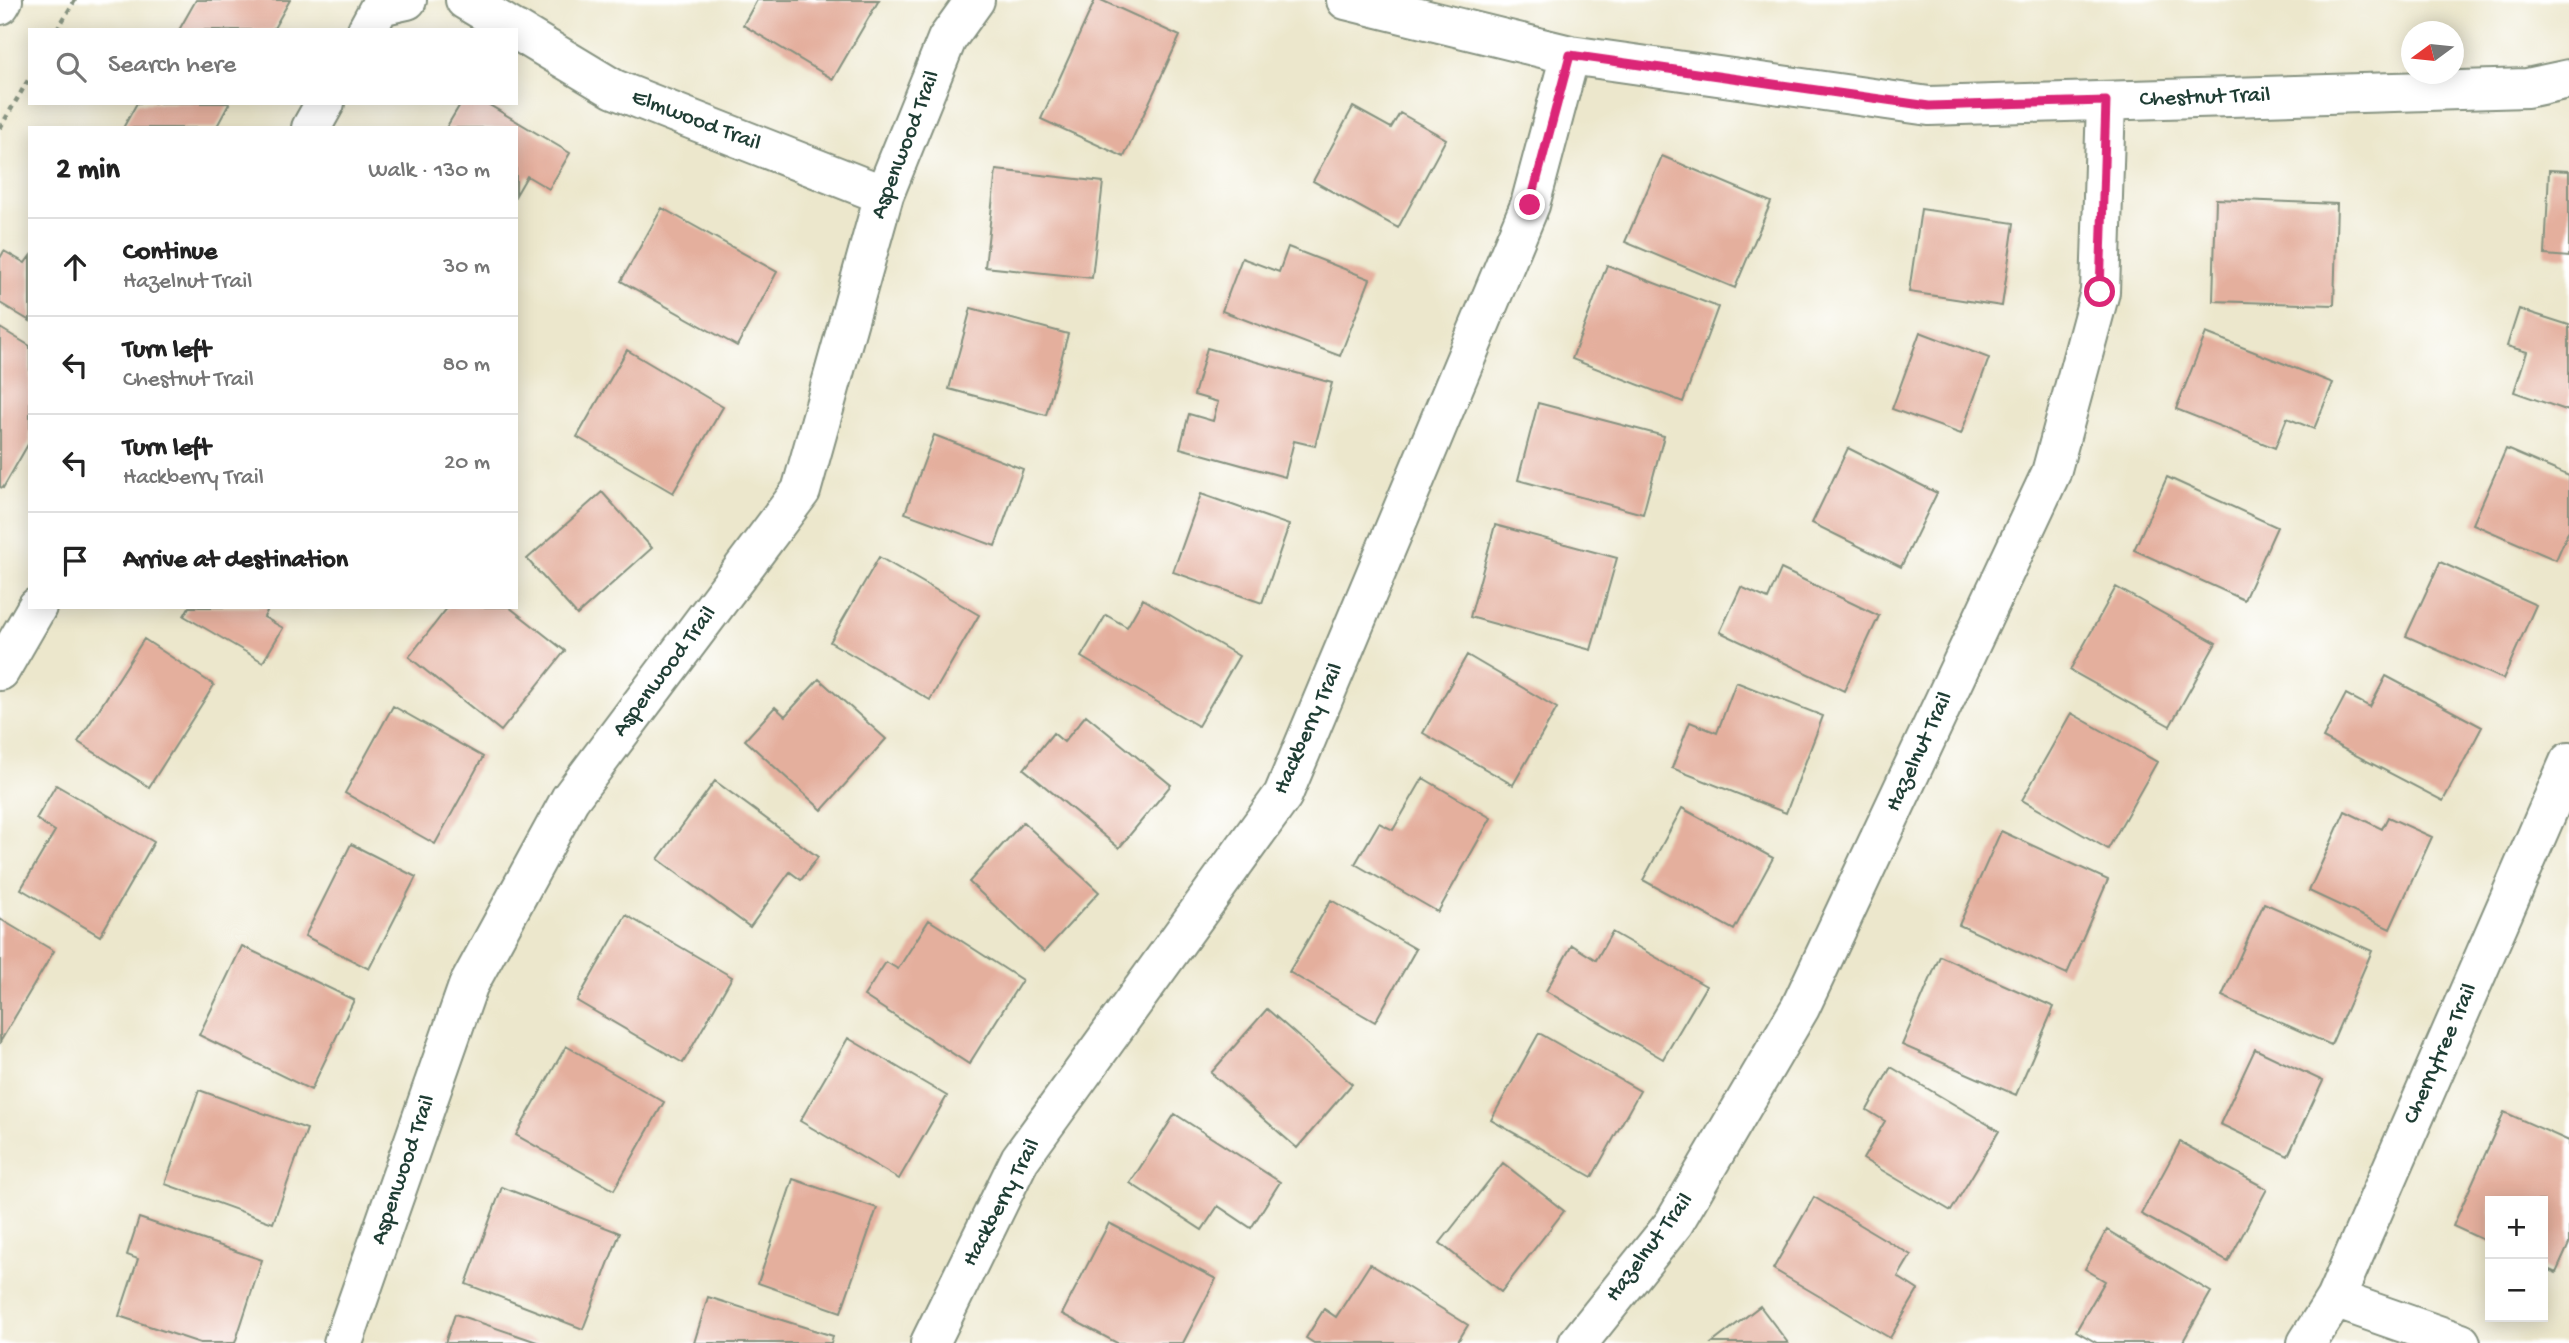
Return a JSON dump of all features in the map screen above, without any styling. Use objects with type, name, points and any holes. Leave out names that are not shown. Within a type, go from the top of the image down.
[{"type":"street","points":[[0,5],[3,0]]},
{"type":"street","points":[[368,28],[380,6],[407,0]]},
{"type":"street","name":"Elmwood Trail","points":[[465,0],[513,28]]},
{"type":"street","name":"Aspenwood Trail","points":[[344,1343],[468,986],[570,799],[801,491],[884,195],[947,39],[975,0]]},
{"type":"street","name":"Chestnut Trail","points":[[1346,0],[1570,55],[1929,106],[2527,88],[2569,79]]},
{"type":"street","name":"Elmwood Trail","points":[[518,31],[614,89],[884,195]]},
{"type":"street","name":"Hackberry Trail","points":[[930,1343],[1020,1159],[1283,795],[1530,205],[1570,55]]},
{"type":"street","name":"Hazelnut Trail","points":[[1578,1343],[1674,1223],[1800,1008],[2052,473],[2100,292],[2106,101]]},
{"type":"street","points":[[312,126],[324,105]]},
{"type":"street","points":[[0,671],[36,609]]},
{"type":"street","name":"Cherrytree Trail","points":[[2307,1343],[2335,1299],[2569,762]]},
{"type":"street","points":[[2335,1299],[2461,1343]]},
{"type":"path","points":[[58,28],[75,0]]},
{"type":"path","points":[[0,128],[28,80]]},
{"type":"building","points":[[196,0],[290,0],[274,28],[180,28]]},
{"type":"building","points":[[757,0],[879,0],[833,79],[743,25]]},
{"type":"building","points":[[1095,0],[1101,0],[1180,36],[1124,157],[1041,119]]},
{"type":"building","points":[[136,105],[228,105],[217,126],[124,126]]},
{"type":"building","points":[[460,105],[489,105],[570,153],[549,189],[527,176],[518,192],[518,126],[447,126]]},
{"type":"building","points":[[1353,107],[1391,128],[1400,113],[1446,139],[1398,228],[1313,181]]},
{"type":"building","points":[[1662,156],[1771,202],[1735,288],[1625,242]]},
{"type":"building","points":[[996,170],[1103,182],[1092,278],[985,267]]},
{"type":"building","points":[[2549,170],[2569,171],[2569,257],[2545,255]]},
{"type":"building","points":[[2216,199],[2337,204],[2334,305],[2213,301]]},
{"type":"building","points":[[662,208],[777,272],[737,346],[621,281]]},
{"type":"building","points":[[1921,209],[2014,223],[2002,306],[1909,292]]},
{"type":"building","points":[[1288,247],[1370,279],[1340,356],[1222,311],[1242,258],[1279,272]]},
{"type":"building","points":[[4,251],[25,263],[28,259],[28,320],[0,303],[0,258]]},
{"type":"building","points":[[1607,265],[1718,307],[1683,402],[1572,359]]},
{"type":"building","points":[[971,308],[1068,334],[1046,415],[949,389]]},
{"type":"building","points":[[2519,309],[2569,325],[2569,411],[2514,392],[2527,352],[2507,346]]},
{"type":"building","points":[[0,328],[28,345],[28,444],[3,488],[0,487]]},
{"type":"building","points":[[1920,332],[1989,358],[1961,434],[1892,409]]},
{"type":"building","points":[[2206,333],[2333,383],[2314,429],[2287,418],[2275,448],[2176,409]]},
{"type":"building","points":[[1207,348],[1332,383],[1315,446],[1294,441],[1285,477],[1180,448],[1189,414],[1213,421],[1218,402],[1194,395]]},
{"type":"building","points":[[627,350],[723,407],[673,493],[577,437]]},
{"type":"building","points":[[1538,403],[1664,436],[1643,514],[1518,480]]},
{"type":"building","points":[[934,435],[1023,469],[995,546],[905,513]]},
{"type":"building","points":[[1848,448],[1937,493],[1901,567],[1812,523]]},
{"type":"building","points":[[2506,449],[2569,476],[2569,530],[2556,560],[2473,524]]},
{"type":"building","points":[[2167,477],[2277,527],[2244,600],[2134,550]]},
{"type":"building","points":[[602,492],[652,548],[577,615],[527,559]]},
{"type":"building","points":[[1201,494],[1289,525],[1262,603],[1173,572]]},
{"type":"building","points":[[1495,525],[1617,558],[1591,650],[1470,617]]},
{"type":"building","points":[[879,557],[979,615],[930,700],[830,642]]},
{"type":"building","points":[[2440,562],[2536,605],[2503,679],[2406,636]]},
{"type":"building","points":[[1781,569],[1879,616],[1844,691],[1720,632],[1741,587],[1768,599]]},
{"type":"building","points":[[2116,587],[2216,643],[2170,726],[2070,670]]},
{"type":"building","points":[[1143,599],[1239,656],[1198,726],[1081,657],[1106,615],[1127,627]]},
{"type":"building","points":[[188,609],[268,609],[264,617],[283,628],[263,662],[184,616]]},
{"type":"building","points":[[446,609],[512,609],[565,651],[501,731],[409,657]]},
{"type":"building","points":[[144,639],[214,685],[149,787],[78,742]]},
{"type":"building","points":[[1467,655],[1557,708],[1513,785],[1423,733]]},
{"type":"building","points":[[2386,676],[2482,727],[2443,801],[2323,738],[2346,694],[2370,707]]},
{"type":"building","points":[[819,679],[886,739],[822,810],[745,740],[775,707],[785,716]]},
{"type":"building","points":[[1736,682],[1823,716],[1786,813],[1672,768],[1690,722],[1717,733]]},
{"type":"building","points":[[393,706],[483,757],[435,844],[345,793]]},
{"type":"building","points":[[2071,713],[2157,762],[2108,849],[2022,800]]},
{"type":"building","points":[[1086,715],[1171,785],[1119,848],[1024,769],[1053,733],[1064,742]]},
{"type":"building","points":[[1423,778],[1491,818],[1438,912],[1355,864],[1379,823],[1393,830]]},
{"type":"building","points":[[715,781],[818,857],[801,880],[790,872],[750,927],[658,859]]},
{"type":"building","points":[[56,785],[154,842],[100,936],[21,889],[55,831],[36,819]]},
{"type":"building","points":[[1682,808],[1773,858],[1734,930],[1643,880]]},
{"type":"building","points":[[2345,811],[2382,829],[2388,817],[2432,837],[2390,929],[2309,891]]},
{"type":"building","points":[[1023,822],[1099,892],[1044,952],[969,882]]},
{"type":"building","points":[[2001,831],[2108,880],[2067,974],[1959,925]]},
{"type":"building","points":[[351,844],[416,877],[369,969],[305,936]]},
{"type":"building","points":[[1331,900],[1416,949],[1375,1022],[1289,972]]},
{"type":"building","points":[[2264,903],[2372,951],[2331,1045],[2222,996]]},
{"type":"building","points":[[626,915],[732,977],[683,1063],[577,1001]]},
{"type":"building","points":[[0,919],[54,951],[0,1042]]},
{"type":"building","points":[[929,920],[1022,980],[969,1064],[864,996],[886,962],[898,969]]},
{"type":"building","points":[[1612,932],[1706,986],[1663,1059],[1546,991],[1572,945],[1596,960]]},
{"type":"building","points":[[242,946],[354,1000],[311,1090],[199,1035]]},
{"type":"building","points":[[1940,956],[2054,1007],[2016,1095],[1902,1045]]},
{"type":"building","points":[[1267,1009],[1352,1084],[1297,1148],[1211,1073]]},
{"type":"building","points":[[1539,1033],[1640,1091],[1592,1177],[1491,1120]]},
{"type":"building","points":[[848,1038],[947,1096],[899,1179],[800,1121]]},
{"type":"building","points":[[566,1046],[664,1102],[614,1190],[516,1135]]},
{"type":"building","points":[[2255,1049],[2323,1081],[2288,1156],[2220,1124]]},
{"type":"building","points":[[1891,1067],[1999,1131],[1951,1211],[1863,1159],[1885,1121],[1867,1110]]},
{"type":"building","points":[[199,1090],[307,1129],[273,1223],[165,1184]]},
{"type":"building","points":[[2504,1112],[2569,1141],[2569,1244],[2556,1273],[2548,1269],[2548,1196],[2485,1196],[2485,1241],[2453,1226]]},
{"type":"building","points":[[1175,1114],[1280,1182],[1251,1228],[1218,1206],[1202,1230],[1130,1183]]},
{"type":"building","points":[[2180,1142],[2267,1189],[2228,1262],[2141,1214]]},
{"type":"building","points":[[1503,1163],[1564,1211],[1501,1292],[1440,1243]]},
{"type":"building","points":[[793,1179],[877,1208],[841,1312],[758,1283]]},
{"type":"building","points":[[502,1187],[620,1233],[583,1329],[466,1284]]},
{"type":"building","points":[[1814,1197],[1911,1255],[1898,1277],[1918,1290],[1890,1338],[1773,1269]]},
{"type":"building","points":[[139,1218],[262,1260],[235,1343],[200,1343],[119,1316],[138,1259],[127,1255]]},
{"type":"building","points":[[1109,1223],[1216,1279],[1183,1343],[1117,1343],[1062,1314]]},
{"type":"building","points":[[2107,1230],[2211,1292],[2182,1343],[2097,1343],[2076,1331],[2105,1281],[2085,1269]]},
{"type":"building","points":[[1370,1264],[1468,1325],[1457,1343],[1314,1343],[1306,1338],[1324,1309],[1336,1317]]},
{"type":"building","points":[[708,1297],[833,1336],[831,1343],[694,1343]]},
{"type":"building","points":[[1760,1306],[1788,1343],[1712,1343]]},
{"type":"building","points":[[455,1314],[540,1343],[445,1343]]},
{"type":"route","points":[[1530,205],[1570,55],[1929,106],[2106,101],[2100,292]]}]
